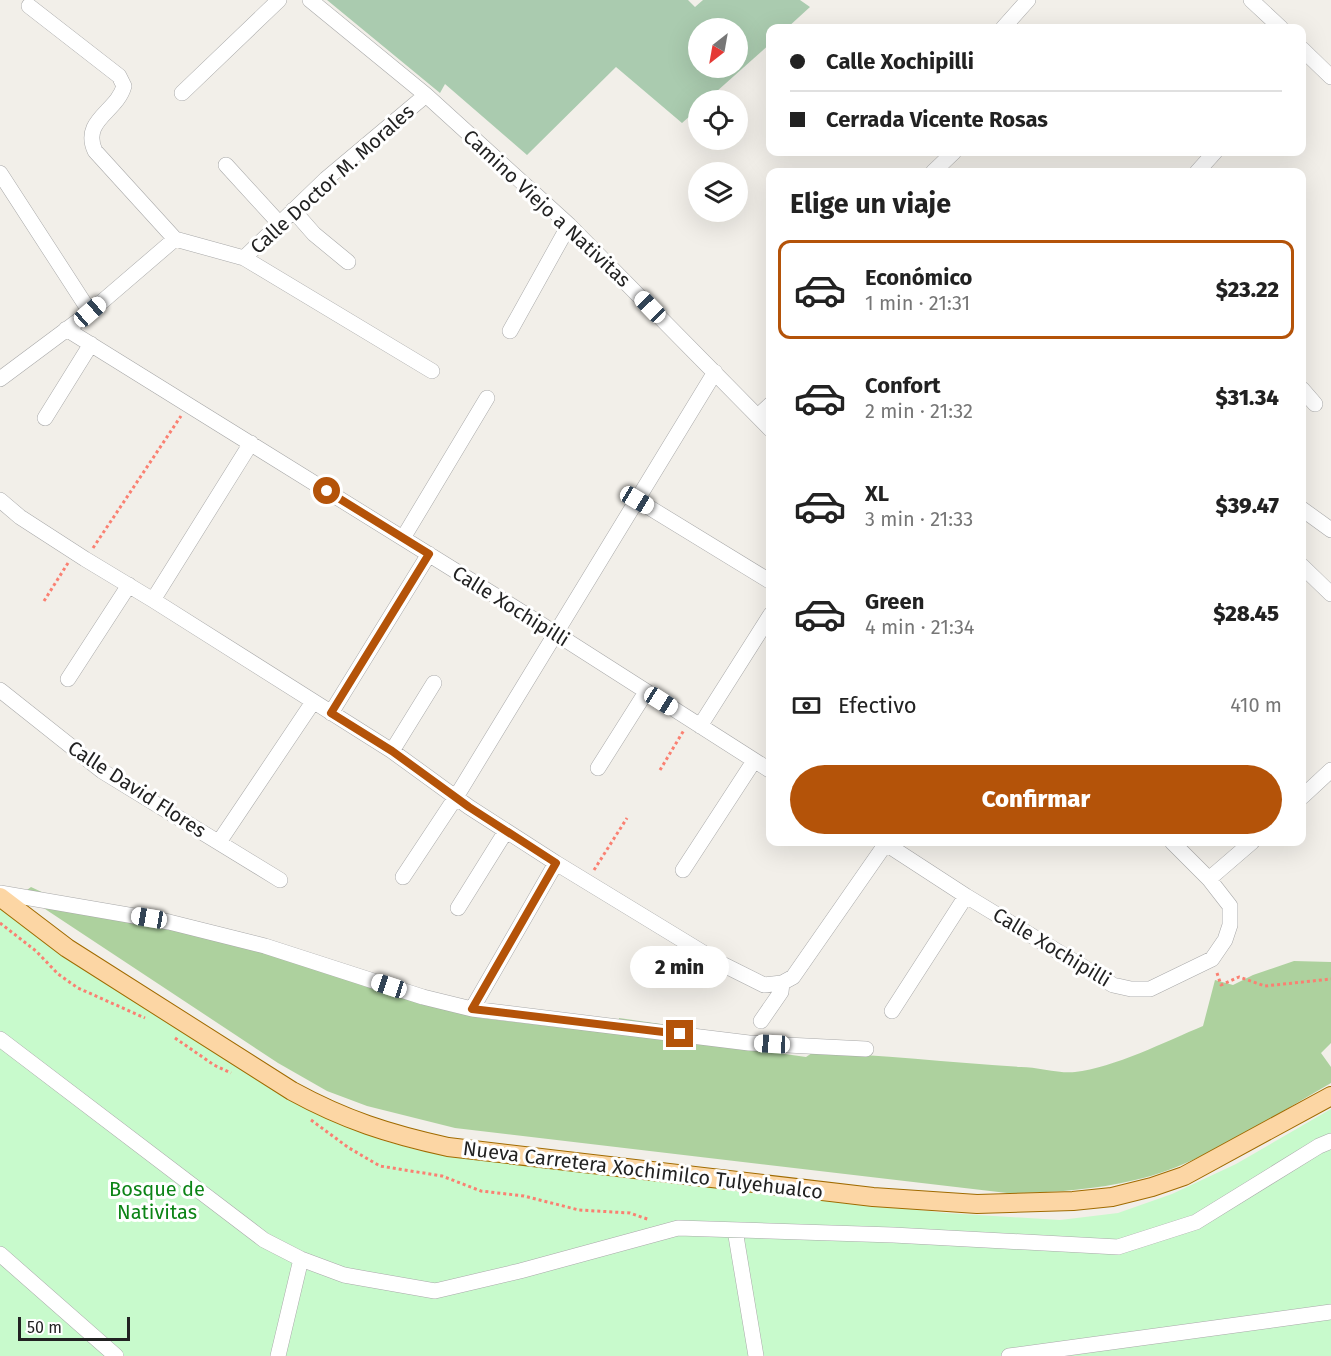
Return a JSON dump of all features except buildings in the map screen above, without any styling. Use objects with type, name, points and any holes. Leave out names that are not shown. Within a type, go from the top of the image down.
[{"type":"main road","name":"Nueva Carretera Xochimilco Tulyehualco","points":[[0,895],[67,948],[324,1109],[358,1123],[406,1138],[448,1147],[873,1197],[977,1204],[1073,1201],[1112,1197],[1184,1176],[1331,1096]]},
{"type":"street","points":[[182,93],[279,0]]},
{"type":"street","name":"Camino Viejo a Nativitas","points":[[310,0],[426,95],[569,225],[766,425]]},
{"type":"street","points":[[1007,24],[1028,0]]},
{"type":"street","points":[[1251,0],[1277,24]]},
{"type":"street","points":[[0,379],[90,312],[175,239],[95,151],[90,140],[93,127],[122,94],[124,86],[119,76],[29,6]]},
{"type":"street","points":[[1306,53],[1331,76]]},
{"type":"street","name":"Calle Doctor M. Morales","points":[[175,239],[244,258],[326,179],[426,95]]},
{"type":"street","points":[[1201,168],[1211,156]]},
{"type":"street","points":[[226,165],[279,223]]},
{"type":"street","points":[[0,173],[90,312]]},
{"type":"street","points":[[294,210],[314,234],[348,262]]},
{"type":"street","points":[[510,331],[569,225]]},
{"type":"street","points":[[244,258],[432,372]]},
{"type":"street","name":"Calle Xochipilli","points":[[66,330],[429,554],[766,768]]},
{"type":"street","points":[[45,418],[91,344]]},
{"type":"street","points":[[403,877],[456,797],[715,372]]},
{"type":"street","points":[[1306,394],[1315,404]]},
{"type":"street","points":[[403,538],[487,398]]},
{"type":"street","points":[[758,416],[766,409]]},
{"type":"street","points":[[153,600],[251,443]]},
{"type":"street","points":[[0,500],[20,517],[80,556],[392,751],[456,797],[556,863],[720,963],[764,985],[782,983],[793,977],[882,846]]},
{"type":"street","points":[[637,500],[766,579]]},
{"type":"street","points":[[1306,512],[1331,530]]},
{"type":"street","points":[[331,713],[429,554]]},
{"type":"street","points":[[1306,570],[1331,594]]},
{"type":"street","points":[[68,678],[129,585]]},
{"type":"street","points":[[695,723],[766,621]]},
{"type":"street","points":[[392,751],[434,683]]},
{"type":"street","name":"Calle David Flores","points":[[0,690],[102,771],[280,880]]},
{"type":"street","points":[[598,768],[646,692]]},
{"type":"street","points":[[219,842],[313,702]]},
{"type":"street","points":[[683,870],[754,761]]},
{"type":"street","points":[[1306,793],[1331,770]]},
{"type":"street","points":[[458,908],[506,831]]},
{"type":"street","name":"Calle Xochipilli","points":[[891,846],[966,896],[1113,985],[1131,989],[1150,989],[1212,959]]},
{"type":"street","points":[[1176,846],[1209,879],[1230,906],[1230,925],[1225,940],[1212,959]]},
{"type":"street","points":[[1209,879],[1247,846]]},
{"type":"street","points":[[472,1009],[556,863]]},
{"type":"street","points":[[0,895],[70,904],[180,924],[265,946],[423,997],[472,1009],[749,1043],[866,1050]]},
{"type":"street","points":[[892,1011],[966,896]]},
{"type":"street","points":[[761,1021],[780,992],[782,983]]},
{"type":"street","points":[[0,1039],[264,1240],[302,1259],[344,1275],[435,1291],[520,1271],[678,1228],[893,1235],[1118,1247],[1196,1222],[1319,1146],[1331,1141]]},
{"type":"street","points":[[735,1230],[756,1356]]},
{"type":"street","points":[[0,1254],[116,1356]]},
{"type":"street","points":[[278,1356],[302,1259]]},
{"type":"street","points":[[1009,1356],[1331,1312]]},
{"type":"path","points":[[44,601],[80,556],[188,404]]},
{"type":"path","points":[[660,770],[695,723]]},
{"type":"path","points":[[587,882],[627,818]]},
{"type":"path","points":[[1212,959],[1223,970],[1216,974],[1221,985],[1239,977],[1265,986],[1331,979]]},
{"type":"green space","points":[[327,0],[688,0],[695,7],[703,0],[800,0],[810,7],[791,24],[766,24],[766,47],[748,63],[748,18],[688,18],[688,78],[732,78],[718,90],[688,90],[688,118],[682,123],[616,67],[527,155],[445,84],[440,93]]},
{"type":"green space","points":[[31,887],[46,894],[182,919],[430,1004],[480,1018],[616,1034],[619,1018],[738,1035],[735,1047],[806,1057],[812,1053],[864,1055],[1027,1067],[1063,1072],[1075,1072],[1106,1065],[1203,1026],[1215,980],[1233,985],[1253,975],[1294,961],[1331,962],[1331,1043],[1321,1053],[1331,1067],[1331,1083],[1235,1139],[1184,1164],[1135,1180],[1071,1190],[1039,1192],[1007,1193],[455,1128],[367,1106],[327,1091],[278,1063],[39,905],[23,893]]},
{"type":"green space","name":"Bosque de Nativitas","points":[[0,908],[99,979],[287,1097],[334,1121],[381,1140],[421,1151],[946,1213],[1060,1220],[1118,1213],[1172,1194],[1236,1164],[1331,1109],[1331,1356],[0,1356]]},
{"type":"route","points":[[327,491],[429,554],[331,713],[392,751],[469,807],[556,863],[472,1009],[680,1034]]}]
